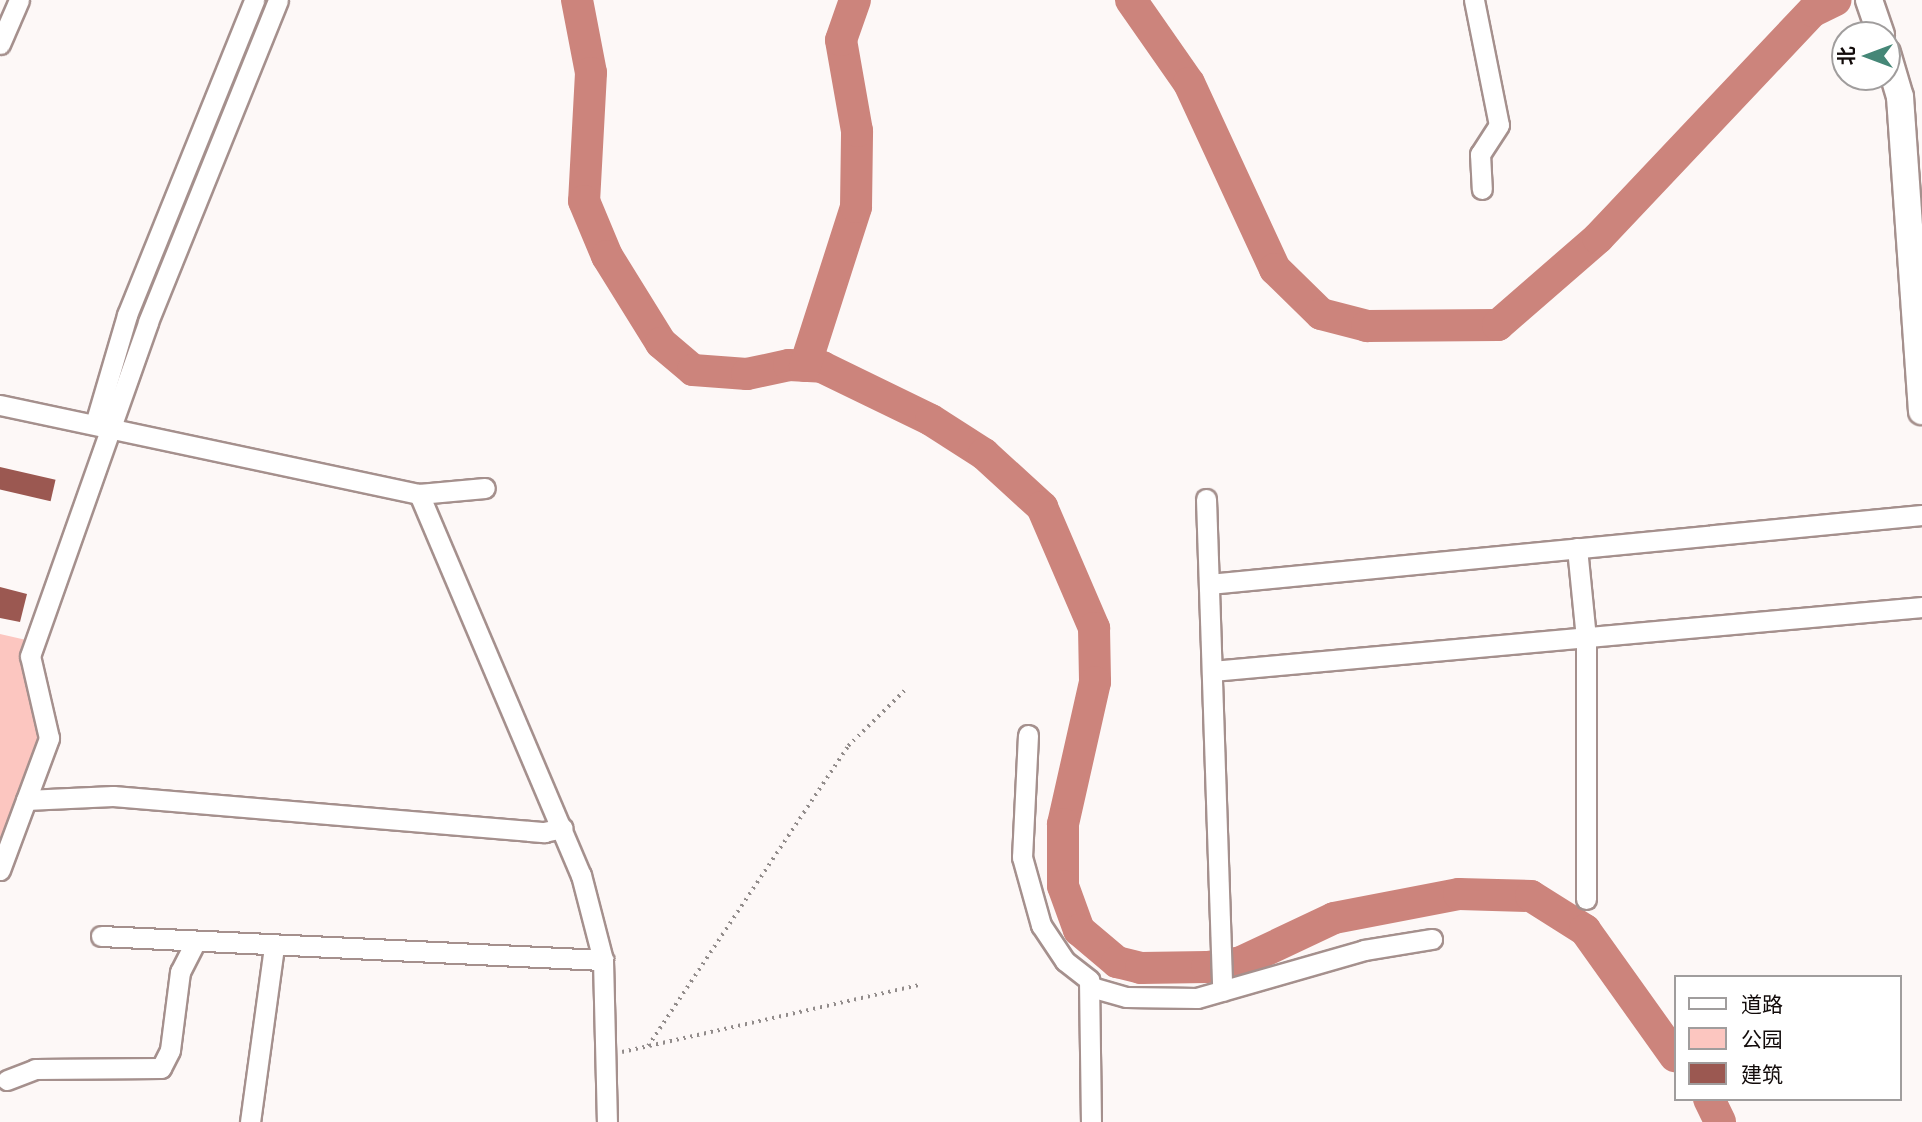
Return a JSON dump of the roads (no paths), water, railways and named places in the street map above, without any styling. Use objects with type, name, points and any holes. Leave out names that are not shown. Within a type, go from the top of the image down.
[{"type":"street","points":[[1,38],[19,0]]},
{"type":"street","points":[[104,425],[127,316],[254,0]]},
{"type":"street","points":[[0,870],[49,738],[30,656],[104,425],[278,0]]},
{"type":"street","points":[[1474,0],[1499,125],[1480,154],[1482,189]]},
{"type":"street","points":[[1898,91],[1922,411]]},
{"type":"street","points":[[0,405],[419,494],[485,488]]},
{"type":"street","points":[[419,494],[563,828],[603,960],[603,1056],[607,1122]]},
{"type":"street","points":[[1206,499],[1222,991]]},
{"type":"street","points":[[1209,584],[1922,515]]},
{"type":"street","points":[[1577,548],[1586,638],[1586,899]]},
{"type":"street","points":[[1212,671],[1922,607]]},
{"type":"street","points":[[1028,735],[1022,857],[1041,925],[1091,987],[1126,997],[1197,998],[1364,950],[1432,939]]},
{"type":"street","points":[[26,800],[113,796],[544,832],[563,828]]},
{"type":"street","points":[[101,936],[603,960]]},
{"type":"street","points":[[6,1080],[34,1069],[161,1068],[170,1050],[180,972],[195,942]]},
{"type":"street","points":[[250,1122],[274,946]]},
{"type":"street","points":[[1091,987],[1091,1122]]},
{"type":"waterway","points":[[577,0],[591,73],[584,201],[607,256],[661,343],[693,370],[747,374],[789,365],[822,367],[931,420],[984,454],[1042,507],[1094,628],[1095,682],[1063,824],[1063,886],[1079,930],[1117,962],[1141,968],[1207,967],[1241,962],[1334,918],[1459,894],[1531,896],[1585,930],[1674,1055]]},
{"type":"waterway","points":[[805,366],[856,207],[857,131],[841,40],[855,0]]},
{"type":"waterway","points":[[1131,0],[1189,83],[1275,269],[1321,314],[1367,326],[1498,325],[1598,238],[1813,11],[1836,0]]},
{"type":"waterway","points":[[1710,1101],[1720,1122]]}]
